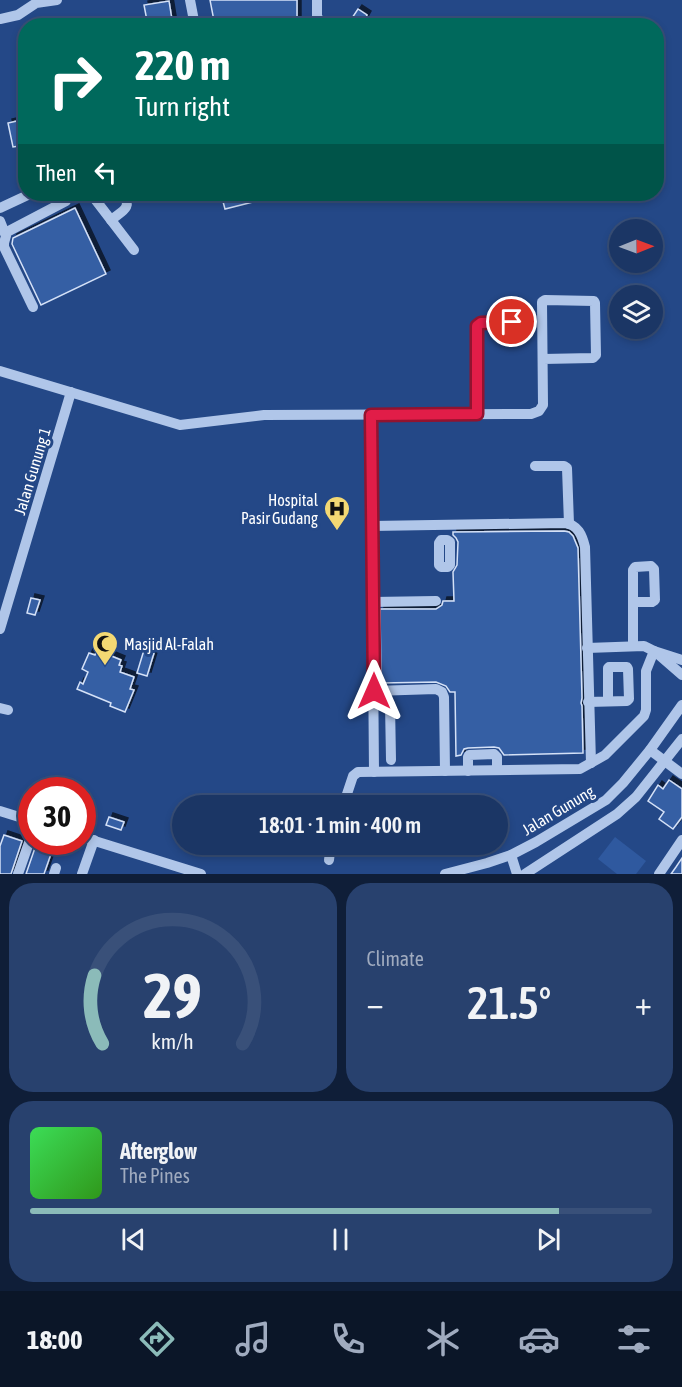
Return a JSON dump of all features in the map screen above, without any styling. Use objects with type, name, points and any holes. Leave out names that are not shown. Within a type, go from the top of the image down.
[{"type":"street","points":[[0,18],[18,15],[32,5],[57,0]]},
{"type":"street","points":[[190,0],[193,18]]},
{"type":"street","points":[[317,0],[318,18]]},
{"type":"street","points":[[0,208],[18,200]]},
{"type":"street","points":[[5,233],[66,201]]},
{"type":"street","points":[[96,201],[134,250]]},
{"type":"street","points":[[111,220],[126,208],[127,201]]},
{"type":"street","points":[[0,221],[6,236],[4,247],[33,307]]},
{"type":"street","points":[[0,371],[180,425],[264,415],[531,414],[539,411],[543,405],[542,302],[545,300],[594,301],[596,355],[593,358],[543,359]]},
{"type":"street","points":[[477,414],[477,326],[481,323],[512,322]]},
{"type":"street","name":"Jalan Gunung 1","points":[[0,629],[71,392]]},
{"type":"street","points":[[371,415],[374,772]]},
{"type":"street","points":[[535,466],[564,466],[567,468],[569,524]]},
{"type":"street","points":[[372,526],[569,524],[577,529],[585,547],[591,763]]},
{"type":"street","points":[[444,525],[444,540]]},
{"type":"street","points":[[373,602],[436,601]]},
{"type":"street","points":[[633,602],[633,646]]},
{"type":"street","points":[[587,648],[644,646],[682,660]]},
{"type":"street","points":[[654,651],[682,675]]},
{"type":"street","points":[[347,795],[353,776],[361,772],[580,769],[604,755],[644,716],[646,671],[654,651]]},
{"type":"street","points":[[374,691],[439,690],[444,697],[445,771]]},
{"type":"street","points":[[588,702],[608,701]]},
{"type":"street","points":[[390,704],[391,760]]},
{"type":"street","name":"Jalan Gunung","points":[[445,874],[511,855],[606,800],[650,750],[682,705]]},
{"type":"street","points":[[374,722],[390,722]]},
{"type":"street","points":[[525,874],[617,814],[636,797],[682,739]]},
{"type":"street","points":[[650,750],[682,774]]},
{"type":"street","points":[[468,771],[470,755],[494,754],[497,757],[497,771]]},
{"type":"street","points":[[0,811],[18,817]]},
{"type":"street","points":[[659,874],[682,840]]},
{"type":"street","points":[[96,841],[201,874]]},
{"type":"street","points":[[18,874],[25,855]]},
{"type":"street","points":[[82,874],[89,855]]},
{"type":"street","points":[[329,860],[330,855]]},
{"type":"street","points":[[511,855],[517,874]]},
{"type":"shaded area","points":[[615,837],[646,861],[636,874],[617,874],[598,859]]},
{"type":"building","points":[[210,0],[297,0],[297,18],[213,18]]},
{"type":"building","points":[[169,1],[172,18],[146,18],[144,5]]},
{"type":"building","points":[[358,9],[367,15],[365,18],[352,18]]},
{"type":"building","points":[[18,121],[18,146],[13,147],[8,123]]},
{"type":"building","points":[[223,201],[257,201],[225,209]]},
{"type":"building","points":[[75,208],[106,274],[41,305],[12,244],[13,238]]},
{"type":"building","points":[[564,531],[573,536],[578,548],[583,753],[504,755],[499,748],[494,747],[468,748],[464,749],[461,755],[456,756],[455,692],[450,692],[446,686],[436,682],[381,683],[380,609],[436,609],[442,605],[443,601],[454,601],[453,572],[457,565],[458,542],[453,532]]},
{"type":"building","points":[[31,598],[40,600],[35,615],[27,613]]},
{"type":"building","points":[[97,650],[121,660],[120,672],[134,677],[130,689],[134,690],[125,712],[110,706],[111,703],[77,689],[80,682],[83,684],[88,672],[82,669],[89,653],[95,655]]},
{"type":"building","points":[[144,650],[154,653],[147,676],[137,673]]},
{"type":"building","points":[[669,780],[682,789],[682,817],[673,829],[659,819],[664,812],[648,801],[658,785],[663,789]]},
{"type":"building","points":[[109,817],[124,822],[121,830],[106,825]]},
{"type":"building","points":[[4,835],[18,840],[18,853],[11,874],[0,874],[0,846]]},
{"type":"building","points":[[33,855],[51,855],[44,874],[26,874]]},
{"type":"building","points":[[682,858],[682,874],[671,874],[676,867]]},
{"type":"place","name":"Hospital Pasir Gudang","points":[[337,532]]},
{"type":"place","name":"Masjid Al-Falah","points":[[105,667]]},
{"type":"route","points":[[374,691],[371,415],[477,414],[477,326],[481,323],[512,322]]}]
